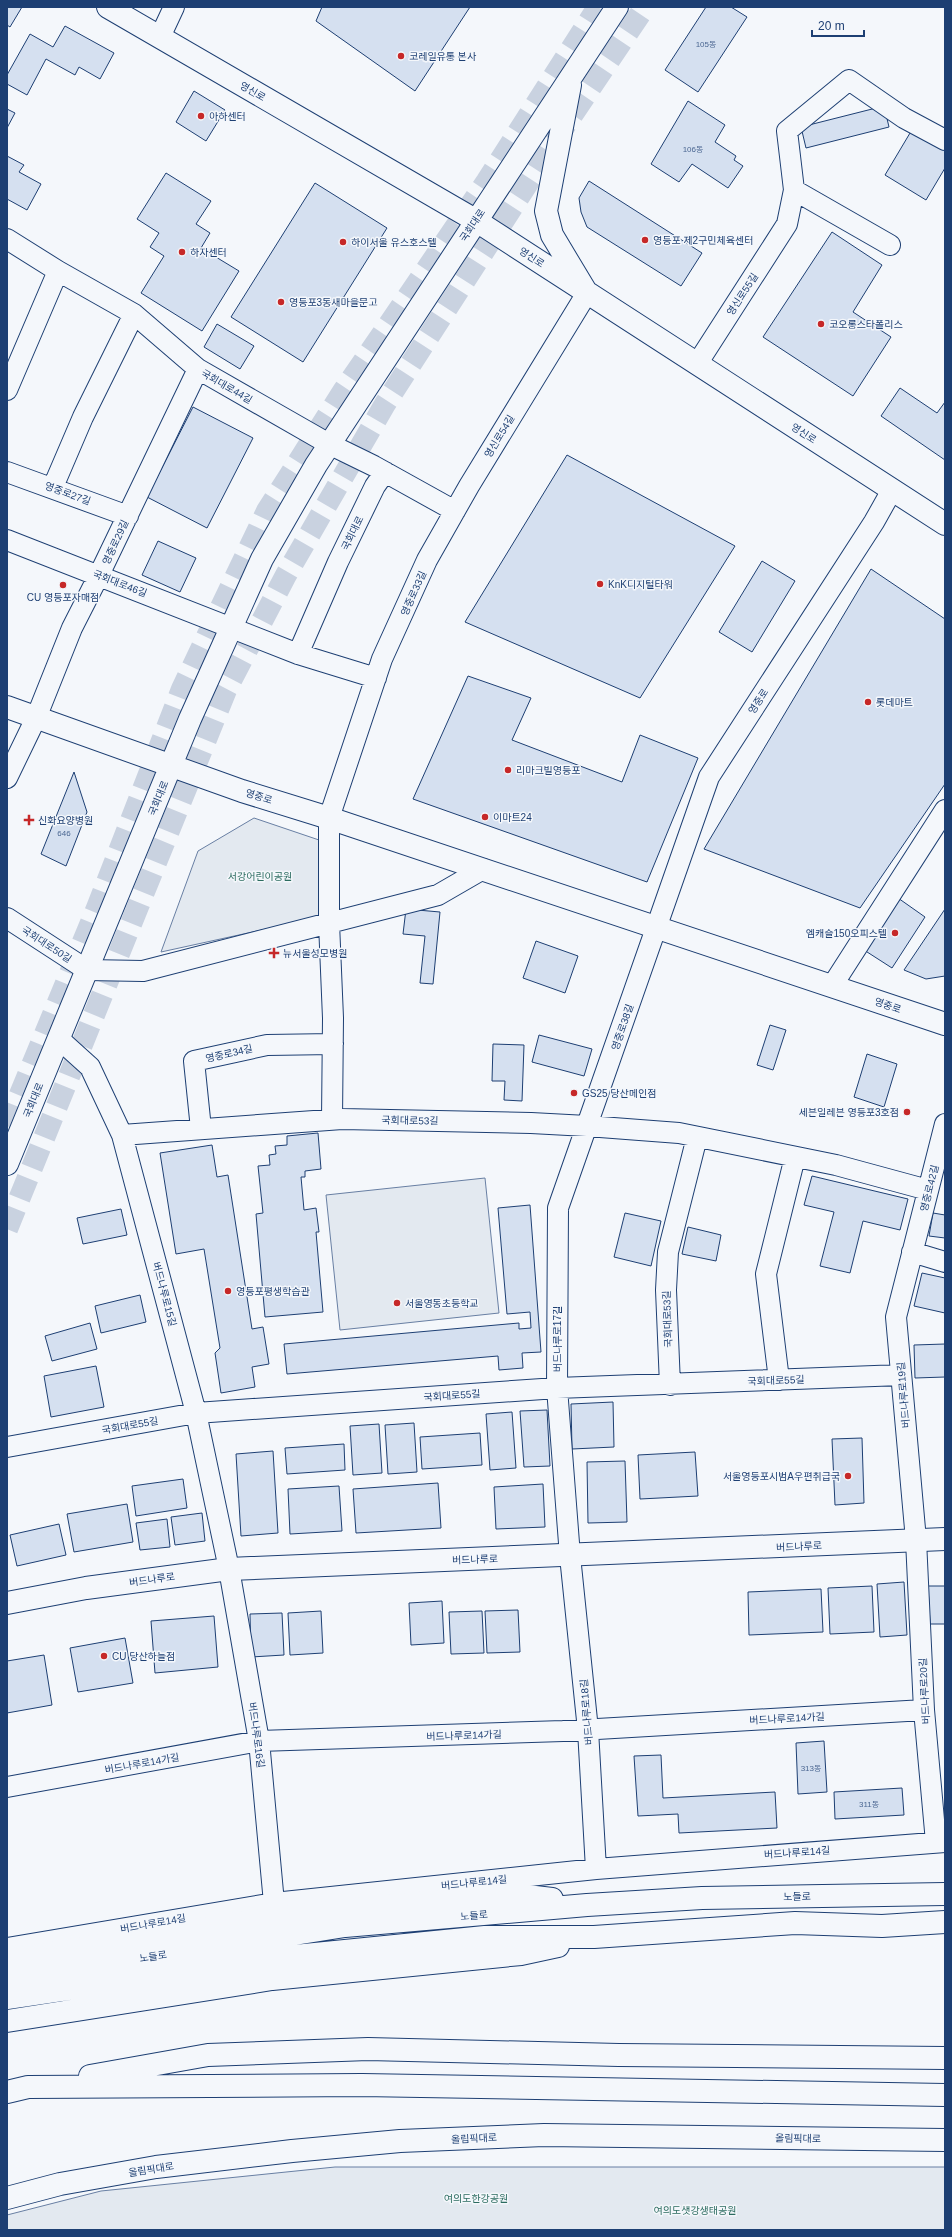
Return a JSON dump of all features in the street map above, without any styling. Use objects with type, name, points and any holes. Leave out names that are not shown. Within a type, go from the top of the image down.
[{"type":"main road","name":"영신로","points":[[108,7],[475,220],[945,524]]},
{"type":"main road","name":"국회대로","points":[[10,1152],[59,1039],[172,765],[262,559],[329,444],[475,220],[617,7]]},
{"type":"main road","points":[[572,75],[546,211],[552,235],[587,293]]},
{"type":"main road","name":"영중로","points":[[7,707],[242,790],[945,1024]]},
{"type":"main road","name":"버드나루로","points":[[7,1603],[86,1588],[229,1569],[570,1556],[945,1539]]},
{"type":"main road","points":[[886,1894],[945,1887]]},
{"type":"main road","name":"노들로","points":[[7,1979],[345,1926],[595,1905],[702,1898],[945,1894]]},
{"type":"main road","points":[[7,1960],[250,1921],[370,1907],[518,1895],[595,1905]]},
{"type":"main road","name":"노들로","points":[[7,1998],[323,1953],[485,1937],[594,1937],[795,1923],[882,1926],[945,1922]]},
{"type":"main road","points":[[882,1926],[945,1935]]},
{"type":"main road","points":[[7,2021],[272,1980],[521,1954],[594,1937]]},
{"type":"main road","points":[[17,2089],[208,2055],[368,2049],[619,2055],[938,2056]]},
{"type":"main road","points":[[17,2089],[362,2085],[945,2095]]},
{"type":"main road","name":"올림픽대로","points":[[7,2198],[60,2184],[156,2168],[292,2151],[400,2141],[544,2134],[945,2140]]},
{"type":"street","points":[[160,37],[174,7]]},
{"type":"street","points":[[890,245],[794,190],[787,131],[849,80],[904,118],[945,140]]},
{"type":"street","name":"영신로55길","points":[[697,364],[787,224],[794,190]]},
{"type":"street","name":"국회대로44길","points":[[7,239],[58,271],[134,314],[198,369],[329,444]]},
{"type":"street","points":[[7,390],[58,271]]},
{"type":"street","name":"영신로54길","points":[[455,511],[587,293]]},
{"type":"street","points":[[53,487],[83,417],[134,314]]},
{"type":"street","name":"영중로29길","points":[[36,718],[72,628],[128,516],[198,369]]},
{"type":"street","points":[[329,444],[385,472],[455,511]]},
{"type":"street","name":"영중로27길","points":[[7,472],[53,487],[128,516]]},
{"type":"street","name":"국회대로","points":[[298,654],[338,562],[375,486],[385,472]]},
{"type":"street","name":"영중로","points":[[657,927],[709,777],[874,522],[892,490]]},
{"type":"street","name":"영중로33길","points":[[329,818],[382,659],[427,560],[455,511]]},
{"type":"street","name":"국회대로46길","points":[[7,540],[232,627]]},
{"type":"street","points":[[232,627],[298,654],[376,678]]},
{"type":"street","points":[[7,778],[36,718]]},
{"type":"street","points":[[832,986],[945,810]]},
{"type":"street","points":[[329,818],[329,923],[333,1044],[332,1119]]},
{"type":"street","points":[[87,970],[142,971],[217,954],[438,895],[483,869]]},
{"type":"street","name":"국회대로50길","points":[[7,918],[87,970]]},
{"type":"street","name":"영중로38길","points":[[587,1126],[657,927]]},
{"type":"street","name":"버드나루로15길","points":[[59,1039],[90,1066],[122,1135],[196,1413],[229,1569]]},
{"type":"street","name":"영중로34길","points":[[201,1129],[194,1061],[266,1045],[333,1044]]},
{"type":"street","name":"국회대로53길","points":[[122,1135],[332,1119],[531,1123],[587,1126],[679,1133],[697,1136],[836,1165],[928,1190]]},
{"type":"street","name":"영중로42길","points":[[912,1252],[945,1124]]},
{"type":"street","name":"버드나루로17길","points":[[570,1556],[557,1388],[558,1208],[587,1126]]},
{"type":"street","name":"국회대로53길","points":[[670,1385],[666,1290],[668,1252],[697,1136]]},
{"type":"street","points":[[779,1380],[766,1274],[795,1157]]},
{"type":"street","points":[[912,1252],[945,1262]]},
{"type":"street","name":"버드나루로19길","points":[[912,1252],[896,1317],[916,1540]]},
{"type":"street","name":"국회대로55길","points":[[7,1447],[196,1413],[557,1388],[670,1385],[901,1375]]},
{"type":"street","name":"버드나루로20길","points":[[916,1540],[924,1710],[940,1842]]},
{"type":"street","name":"버드나루로18길","points":[[570,1556],[588,1730],[596,1869]]},
{"type":"street","name":"버드나루로16길","points":[[229,1569],[259,1742],[274,1903]]},
{"type":"street","name":"버드나루로14가길","points":[[7,1787],[259,1742],[588,1730],[924,1710]]},
{"type":"street","name":"버드나루로14길","points":[[7,1948],[274,1903],[596,1869],[940,1842]]},
{"type":"green space","name":"서강어린이공원","points":[[254,818],[322,841],[321,917],[161,952],[198,851]]},
{"type":"green space","points":[[485,1178],[499,1313],[340,1330],[326,1195]]},
{"type":"green space","name":"여의도한강공원","points":[[335,2167],[945,2167],[945,2230],[7,2230],[7,2215],[101,2191]]},
{"type":"building","points":[[7,7],[22,7],[10,27],[7,25]]},
{"type":"building","name":"코레일유통 본사","points":[[322,7],[470,7],[415,91],[316,21]]},
{"type":"building","points":[[706,7],[731,7],[747,17],[698,92],[665,70]]},
{"type":"building","points":[[65,26],[114,53],[100,79],[79,67],[75,75],[46,59],[27,95],[7,84],[7,75],[30,34],[53,47]]},
{"type":"building","name":"아하센터","points":[[194,91],[225,110],[206,141],[176,122]]},
{"type":"building","points":[[688,101],[725,125],[715,142],[736,156],[734,160],[743,166],[728,188],[692,164],[679,182],[651,164]]},
{"type":"building","points":[[884,106],[889,127],[806,148],[801,127]]},
{"type":"building","points":[[7,109],[15,113],[7,128]]},
{"type":"building","points":[[913,128],[945,147],[945,168],[926,200],[885,175]]},
{"type":"building","points":[[7,156],[24,165],[19,172],[41,184],[27,210],[7,199]]},
{"type":"building","name":"하자센터","points":[[166,173],[211,201],[196,224],[210,233],[201,248],[239,271],[202,331],[141,293],[164,256],[150,247],[159,233],[137,219]]},
{"type":"building","name":"영등포 제2구민체육센터","points":[[589,181],[702,253],[681,286],[587,227],[581,212],[579,198]]},
{"type":"building","points":[[315,183],[387,228],[303,362],[231,317]]},
{"type":"building","name":"코오롱스타폴리스","points":[[832,232],[882,265],[853,312],[891,337],[853,396],[763,337]]},
{"type":"building","points":[[217,324],[254,346],[240,369],[204,347]]},
{"type":"building","points":[[900,388],[937,413],[945,402],[945,460],[881,416]]},
{"type":"building","points":[[193,407],[253,438],[207,528],[147,497]]},
{"type":"building","name":"KnK디지털타워","points":[[567,455],[735,546],[640,698],[465,622]]},
{"type":"building","points":[[158,541],[196,558],[180,592],[142,575]]},
{"type":"building","points":[[762,561],[795,581],[752,652],[719,632]]},
{"type":"building","name":"롯데마트","points":[[871,569],[945,619],[945,784],[860,908],[704,849]]},
{"type":"building","name":"리마크빌영등포","points":[[468,676],[531,698],[512,740],[622,782],[640,735],[698,758],[647,882],[413,799]]},
{"type":"building","points":[[74,772],[87,812],[66,866],[41,854]]},
{"type":"building","name":"엠캐슬150오피스텔","points":[[898,898],[925,917],[892,968],[864,950]]},
{"type":"building","points":[[406,909],[440,912],[433,984],[420,983],[425,936],[403,934]]},
{"type":"building","points":[[945,909],[945,976],[926,979],[904,970]]},
{"type":"building","points":[[536,941],[578,956],[565,993],[523,978]]},
{"type":"building","points":[[770,1025],[786,1030],[773,1070],[757,1065]]},
{"type":"building","points":[[539,1035],[592,1049],[584,1076],[532,1062]]},
{"type":"building","points":[[493,1044],[524,1045],[522,1101],[504,1100],[505,1081],[492,1081]]},
{"type":"building","points":[[867,1054],[897,1064],[884,1107],[854,1097]]},
{"type":"building","points":[[318,1133],[321,1169],[305,1171],[305,1177],[301,1177],[304,1210],[316,1208],[319,1232],[316,1232],[323,1312],[265,1317],[256,1214],[263,1213],[258,1166],[270,1165],[269,1155],[276,1154],[275,1146],[287,1145],[287,1136]]},
{"type":"building","name":"영등포평생학습관","points":[[212,1145],[217,1177],[228,1175],[252,1329],[263,1327],[269,1364],[252,1367],[255,1387],[221,1393],[215,1353],[220,1348],[204,1249],[176,1254],[160,1153]]},
{"type":"building","points":[[812,1176],[908,1199],[900,1230],[863,1221],[850,1273],[820,1266],[834,1212],[804,1205]]},
{"type":"building","points":[[530,1205],[541,1352],[522,1353],[523,1368],[499,1370],[498,1356],[287,1374],[284,1344],[519,1323],[519,1329],[531,1328],[530,1312],[507,1314],[498,1208]]},
{"type":"building","points":[[121,1209],[127,1235],[83,1244],[77,1218]]},
{"type":"building","points":[[625,1213],[661,1221],[651,1266],[614,1257]]},
{"type":"building","points":[[933,1213],[945,1215],[945,1238],[929,1236]]},
{"type":"building","points":[[688,1227],[721,1235],[716,1261],[682,1254]]},
{"type":"building","points":[[922,1273],[945,1278],[945,1313],[914,1306]]},
{"type":"building","points":[[140,1295],[146,1322],[101,1333],[95,1306]]},
{"type":"building","points":[[90,1323],[97,1349],[52,1361],[45,1336]]},
{"type":"building","points":[[945,1344],[945,1377],[915,1378],[914,1345]]},
{"type":"building","points":[[96,1366],[104,1407],[51,1417],[44,1376]]},
{"type":"building","points":[[613,1402],[614,1447],[572,1449],[571,1404]]},
{"type":"building","points":[[547,1410],[550,1466],[524,1467],[520,1411]]},
{"type":"building","points":[[512,1412],[516,1468],[490,1470],[486,1414]]},
{"type":"building","points":[[414,1423],[417,1472],[388,1474],[385,1425]]},
{"type":"building","points":[[379,1424],[382,1473],[353,1475],[350,1426]]},
{"type":"building","points":[[480,1433],[482,1465],[422,1469],[420,1437]]},
{"type":"building","points":[[862,1438],[864,1503],[835,1505],[832,1439]]},
{"type":"building","points":[[344,1444],[345,1470],[287,1474],[285,1448]]},
{"type":"building","points":[[273,1451],[278,1533],[241,1536],[236,1454]]},
{"type":"building","points":[[695,1452],[698,1496],[640,1499],[638,1455]]},
{"type":"building","points":[[625,1461],[627,1522],[588,1523],[587,1462]]},
{"type":"building","points":[[183,1479],[187,1508],[136,1516],[132,1486]]},
{"type":"building","points":[[438,1483],[441,1528],[356,1533],[353,1489]]},
{"type":"building","points":[[543,1484],[545,1527],[496,1529],[494,1487]]},
{"type":"building","points":[[339,1486],[342,1531],[290,1534],[288,1489]]},
{"type":"building","points":[[127,1504],[133,1542],[74,1552],[67,1514]]},
{"type":"building","points":[[202,1513],[205,1541],[175,1545],[171,1517]]},
{"type":"building","points":[[167,1519],[170,1547],[140,1550],[136,1523]]},
{"type":"building","points":[[59,1524],[66,1555],[17,1566],[10,1535]]},
{"type":"building","points":[[904,1582],[907,1635],[880,1637],[877,1584]]},
{"type":"building","points":[[872,1586],[874,1632],[830,1634],[828,1588]]},
{"type":"building","points":[[928,1586],[945,1586],[945,1624],[930,1624]]},
{"type":"building","points":[[821,1589],[823,1632],[749,1635],[748,1592]]},
{"type":"building","points":[[442,1601],[444,1643],[411,1645],[409,1603]]},
{"type":"building","points":[[518,1610],[520,1652],[487,1653],[485,1611]]},
{"type":"building","points":[[321,1611],[323,1653],[290,1655],[288,1613]]},
{"type":"building","points":[[482,1611],[484,1653],[451,1654],[449,1612]]},
{"type":"building","points":[[282,1613],[284,1655],[251,1657],[250,1614]]},
{"type":"building","points":[[214,1616],[218,1667],[155,1673],[151,1621]]},
{"type":"building","points":[[125,1638],[133,1683],[78,1692],[70,1648]]},
{"type":"building","points":[[44,1655],[52,1705],[7,1713],[7,1661]]},
{"type":"building","points":[[824,1741],[827,1792],[798,1794],[796,1743]]},
{"type":"building","points":[[661,1755],[663,1798],[775,1792],[777,1828],[679,1833],[678,1814],[638,1816],[634,1756]]},
{"type":"building","points":[[902,1788],[904,1815],[835,1819],[834,1792]]},
{"type":"tunnel","points":[[7,1126],[97,908],[182,689],[267,511],[344,390],[487,181],[598,7]]},
{"type":"tunnel","points":[[7,1229],[226,690],[286,575],[385,404],[566,124],[645,7]]},
{"type":"place","name":"코레일유통 본사","points":[[401,56]]},
{"type":"place","name":"아하센터","points":[[201,116]]},
{"type":"place","name":"영등포 제2구민체육센터","points":[[645,240]]},
{"type":"place","name":"하이서울 유스호스텔","points":[[343,242]]},
{"type":"place","name":"하자센터","points":[[182,252]]},
{"type":"place","name":"영등포3동새마을문고","points":[[281,302]]},
{"type":"place","name":"코오롱스타폴리스","points":[[821,324]]},
{"type":"place","name":"KnK디지털타워","points":[[600,584]]},
{"type":"place","name":"CU 영등포자매점","points":[[63,585]]},
{"type":"place","name":"롯데마트","points":[[868,702]]},
{"type":"place","name":"리마크빌영등포","points":[[508,770]]},
{"type":"place","name":"이마트24","points":[[485,817]]},
{"type":"place","name":"신화요양병원","points":[[29,820]]},
{"type":"place","name":"엠캐슬150오피스텔","points":[[895,933]]},
{"type":"place","name":"뉴서울성모병원","points":[[274,953]]},
{"type":"place","name":"GS25 당산메인점","points":[[574,1093]]},
{"type":"place","name":"세븐일레븐 영등포3호점","points":[[907,1112]]},
{"type":"place","name":"영등포평생학습관","points":[[228,1291]]},
{"type":"place","name":"서울영동초등학교","points":[[397,1303]]},
{"type":"place","name":"서울영등포시범A우편취급국","points":[[848,1476]]},
{"type":"place","name":"CU 당산하늘점","points":[[104,1656]]},
{"type":"park label","name":"여의도샛강생태공원","points":[[695,2210]]}]
